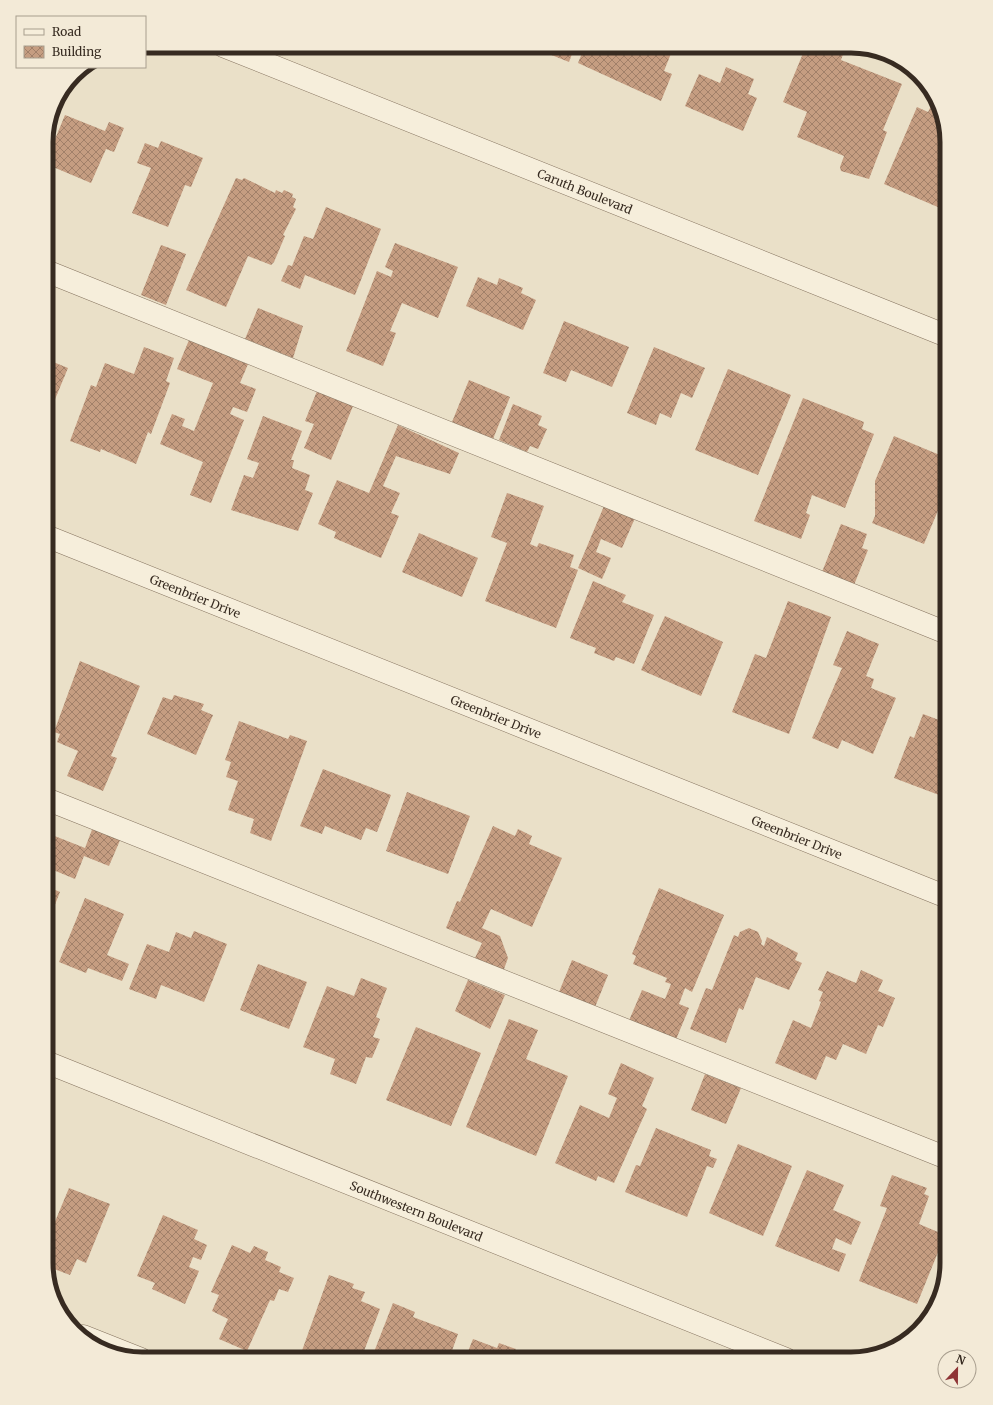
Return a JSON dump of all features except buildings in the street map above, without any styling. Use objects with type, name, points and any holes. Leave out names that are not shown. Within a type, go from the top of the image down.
[{"type":"street","name":"Caruth Boulevard","points":[[240,53],[940,333]]},
{"type":"street","points":[[53,274],[940,630]]},
{"type":"street","name":"Greenbrier Drive","points":[[53,539],[940,894]]},
{"type":"street","points":[[53,802],[940,1155]]},
{"type":"street","name":"Southwestern Boulevard","points":[[53,1065],[769,1352]]}]
